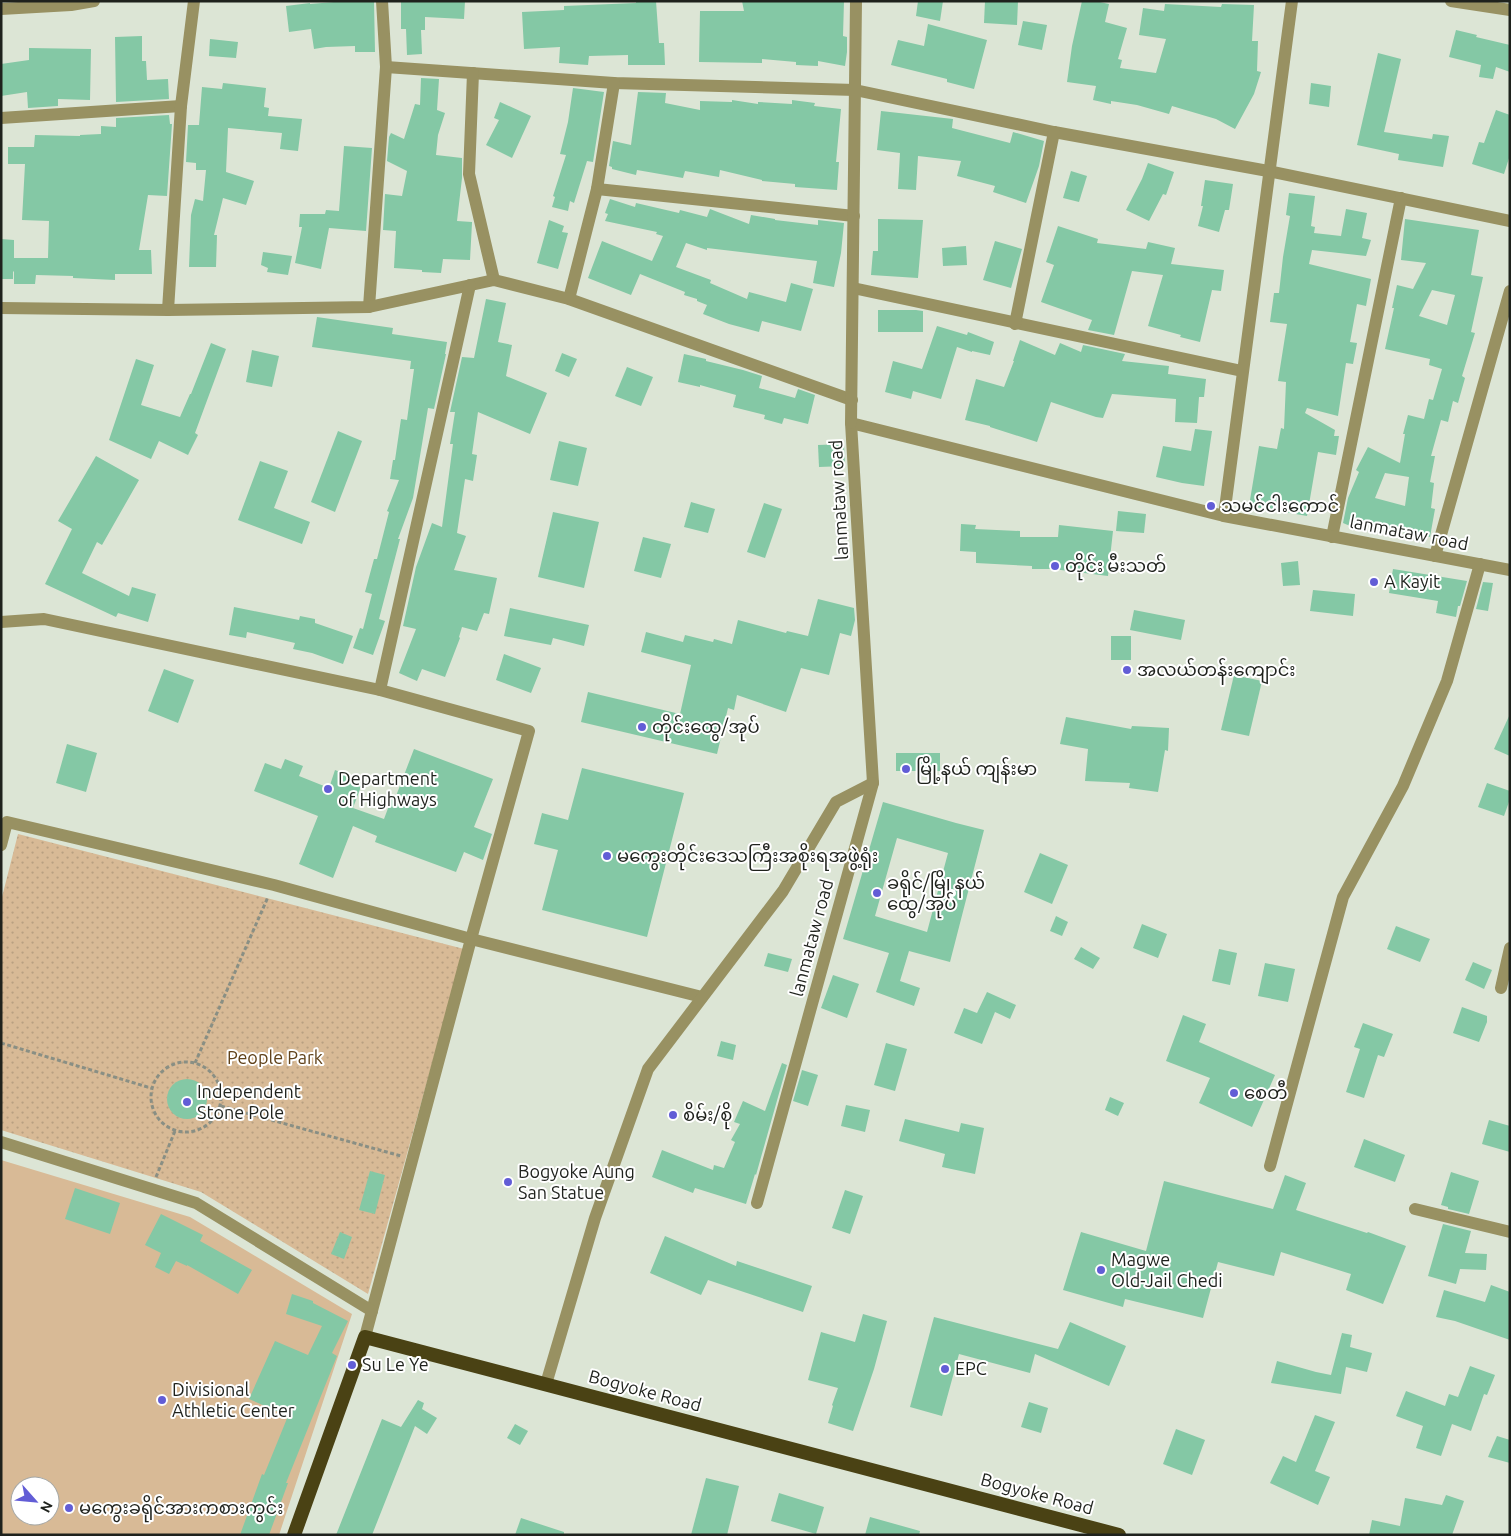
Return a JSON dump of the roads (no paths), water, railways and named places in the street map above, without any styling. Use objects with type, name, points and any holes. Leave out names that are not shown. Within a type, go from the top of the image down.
[{"type":"highway","name":"Bogyoke Road","points":[[365,1337],[1119,1535]]},
{"type":"highway","points":[[294,1535],[365,1337]]},
{"type":"street","points":[[1,9],[71,6],[94,1]]},
{"type":"street","points":[[168,310],[181,106],[194,1]]},
{"type":"street","points":[[369,307],[386,67],[382,1]]},
{"type":"street","points":[[852,423],[856,1]]},
{"type":"street","points":[[1224,516],[1268,171],[1292,1]]},
{"type":"street","points":[[1451,1],[1510,10]]},
{"type":"street","points":[[386,67],[614,83],[855,90],[1054,132],[1268,171],[1510,221]]},
{"type":"street","points":[[473,73],[469,174],[494,280]]},
{"type":"street","points":[[569,299],[597,190],[614,83]]},
{"type":"street","points":[[1,118],[181,106]]},
{"type":"street","points":[[1015,324],[1054,132]]},
{"type":"street","points":[[597,190],[854,216]]},
{"type":"street","points":[[1332,537],[1401,198]]},
{"type":"street","points":[[1,308],[168,310],[369,307],[494,280],[569,299],[852,400]]},
{"type":"street","points":[[380,690],[470,285]]},
{"type":"street","points":[[853,288],[1242,371]]},
{"type":"street","points":[[1435,556],[1510,291]]},
{"type":"street","name":"lanmataw road","points":[[757,1203],[873,783],[852,423],[1224,516],[1510,570]]},
{"type":"street","points":[[1270,1166],[1343,897],[1403,786],[1440,699],[1447,681],[1480,564]]},
{"type":"street","points":[[1,622],[44,619],[380,690],[529,731],[471,939],[365,1337]]},
{"type":"street","points":[[546,1384],[596,1218],[648,1069],[783,890],[836,802],[873,783]]},
{"type":"street","points":[[1,845],[7,822],[274,885],[471,939],[702,996]]},
{"type":"street","points":[[1501,988],[1510,948]]},
{"type":"street","points":[[1,1142],[196,1203],[372,1311]]},
{"type":"street","points":[[1415,1209],[1510,1232]]},
{"type":"place","name":"သမင်ငါးကောင်","points":[[1211,506]]},
{"type":"place","name":"တိုင်း မီးသတ်","points":[[1055,566]]},
{"type":"place","name":"A Kayit","points":[[1374,582]]},
{"type":"place","name":"အလယ်တန်းကျောင်း","points":[[1127,670]]},
{"type":"place","name":"တိုင်းထွေ/အုပ်","points":[[642,727]]},
{"type":"place","name":"မြို့နယ် ကျန်းမာ","points":[[906,769]]},
{"type":"place","name":"Department of Highways","points":[[328,789]]},
{"type":"place","name":"မကွေးတိုင်းဒေသကြီးအစိုးရအဖွဲ့ရုံး","points":[[607,856]]},
{"type":"place","name":"ခရိုင်/မြို့နယ် ထွေ/အုပ်","points":[[877,893]]},
{"type":"place","name":"စေတီ","points":[[1234,1093]]},
{"type":"place","name":"Independent Stone Pole","points":[[187,1102]]},
{"type":"place","name":"စိမ်း/စို","points":[[673,1115]]},
{"type":"place","name":"Bogyoke Aung San Statue","points":[[508,1182]]},
{"type":"place","name":"Magwe Old-Jail Chedi","points":[[1101,1270]]},
{"type":"place","name":"Su Le Ye","points":[[352,1365]]},
{"type":"place","name":"EPC","points":[[945,1369]]},
{"type":"place","name":"Divisional Athletic Center","points":[[162,1400]]},
{"type":"place","name":"မကွေးခရိုင်အားကစားကွင်း","points":[[69,1508]]},
{"type":"park label","name":"People Park","points":[[275,1058]]}]
